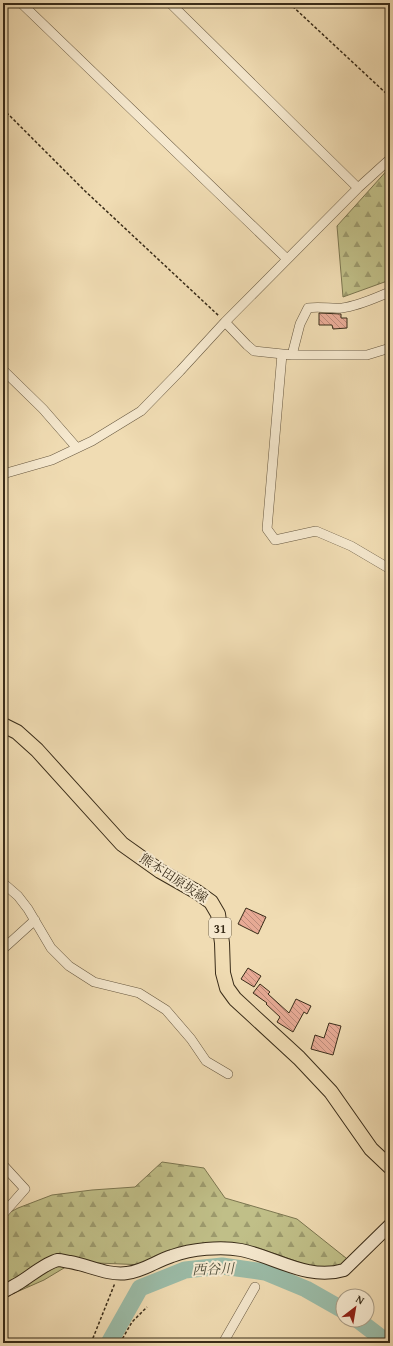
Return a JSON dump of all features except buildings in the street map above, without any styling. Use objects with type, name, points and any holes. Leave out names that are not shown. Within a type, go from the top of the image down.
[{"type":"main road","name":"熊本田原坂線","points":[[3,725],[17,732],[37,750],[122,844],[160,871],[197,892],[211,902],[218,914],[222,942],[223,973],[227,988],[235,999],[299,1058],[331,1092],[371,1149],[390,1167]]},
{"type":"street","points":[[21,3],[287,259]]},
{"type":"street","points":[[170,3],[358,188]]},
{"type":"street","points":[[3,474],[52,460],[92,441],[141,411],[180,371],[224,322],[358,188],[390,159]]},
{"type":"street","points":[[292,355],[300,324],[308,308],[343,308],[362,303],[390,292]]},
{"type":"street","points":[[224,322],[246,346],[254,351],[292,355],[367,355],[390,348]]},
{"type":"street","points":[[282,354],[267,529],[274,540],[316,531],[351,546],[390,569]]},
{"type":"street","points":[[3,370],[43,409],[77,448]]},
{"type":"street","points":[[3,883],[18,896],[35,920],[51,948],[69,966],[94,982],[140,993],[166,1010],[191,1039],[206,1061],[228,1074]]},
{"type":"street","points":[[3,949],[35,920]]},
{"type":"street","points":[[3,1165],[26,1189],[3,1214]]},
{"type":"street","points":[[3,1292],[40,1268],[58,1260],[84,1264],[102,1271],[125,1274],[144,1269],[172,1256],[198,1250],[241,1250],[318,1274],[335,1273],[344,1270],[390,1225]]},
{"type":"street","points":[[223,1343],[255,1287]]},
{"type":"path","points":[[290,3],[390,97]]},
{"type":"path","points":[[3,110],[85,191],[224,322]]},
{"type":"path","points":[[91,1343],[119,1273]]},
{"type":"path","points":[[120,1343],[132,1322],[147,1307]]},
{"type":"green space","points":[[390,167],[390,280],[343,297],[337,226]]},
{"type":"green space","points":[[162,1162],[204,1168],[225,1198],[297,1219],[351,1262],[338,1272],[307,1265],[256,1247],[175,1257],[145,1265],[74,1262],[44,1280],[3,1298],[3,1216],[18,1208],[52,1195],[135,1187]]},
{"type":"waterway","name":"西谷川","points":[[109,1343],[140,1288],[185,1270],[222,1266],[265,1272],[306,1289],[335,1305]]},
{"type":"waterway","name":"西谷川","points":[[368,1328],[388,1343]]}]
